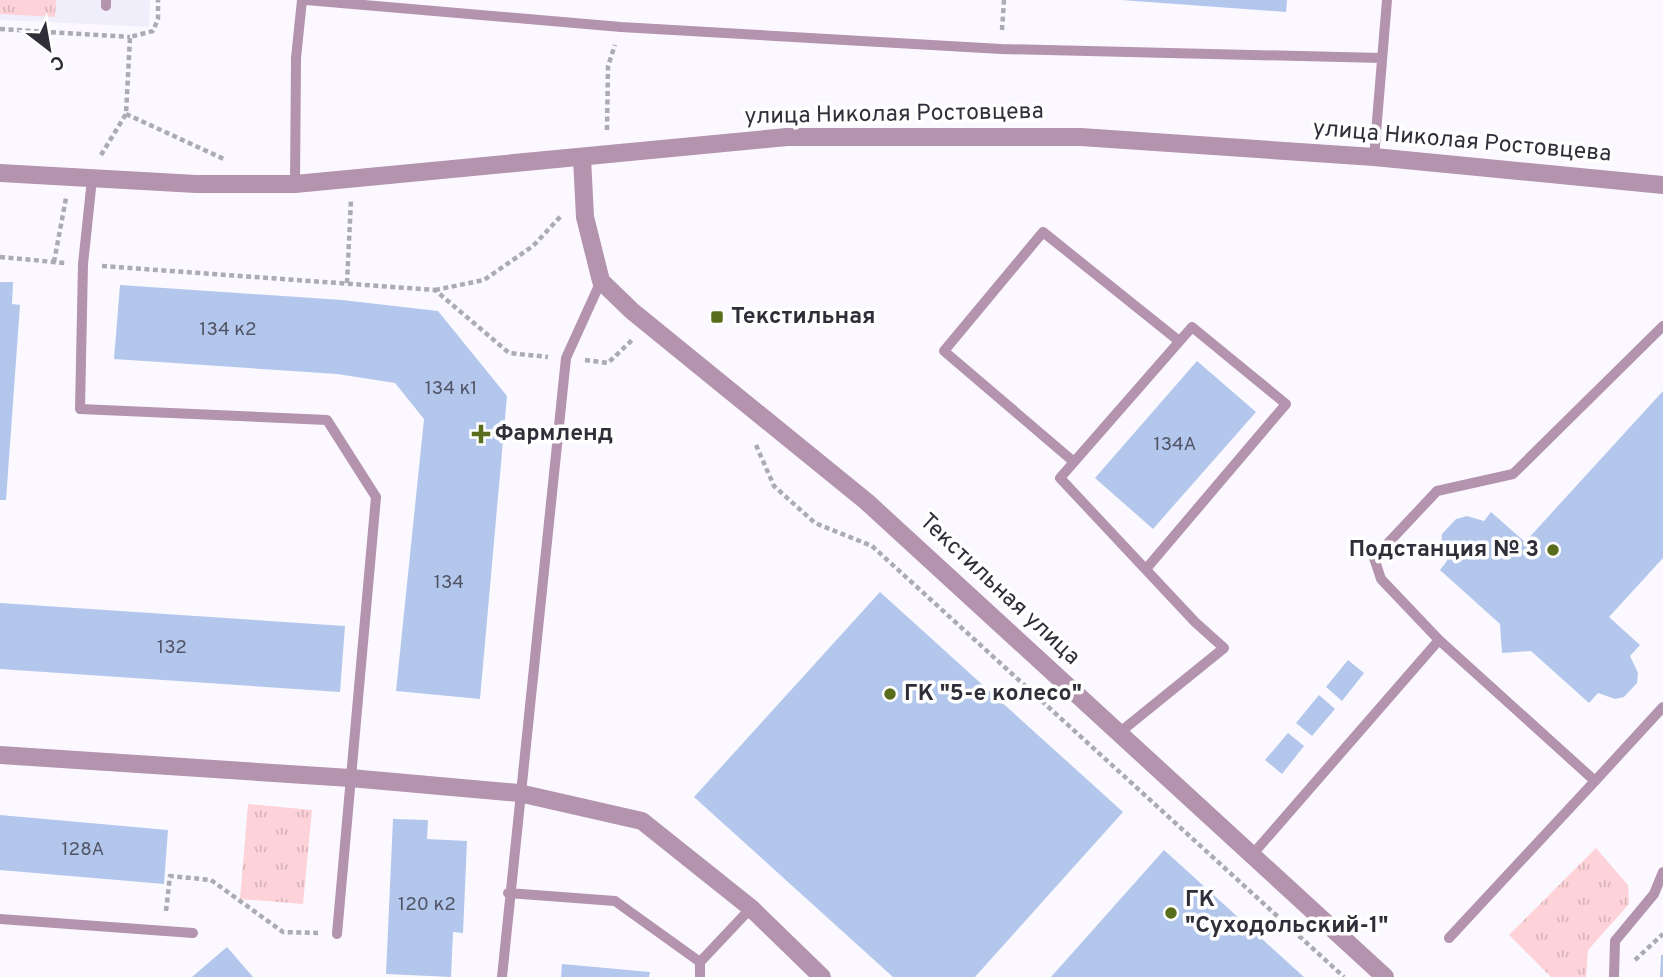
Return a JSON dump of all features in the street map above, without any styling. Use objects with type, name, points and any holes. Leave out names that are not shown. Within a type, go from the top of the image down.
[{"type":"street","name":"улица Николая Ростовцева","points":[[0,173],[92,179],[295,184],[787,137],[1081,137],[1374,158],[1663,185]]},
{"type":"street","points":[[582,158],[585,217],[601,281]]},
{"type":"street","name":"Текстильная улица","points":[[601,281],[632,311],[867,502],[1385,977]]},
{"type":"street","points":[[0,755],[351,778],[519,793],[642,821],[751,908],[822,977]]},
{"type":"lane","points":[[295,184],[296,58],[304,0],[621,27],[1001,49],[1382,58]]},
{"type":"lane","points":[[1374,158],[1387,0]]},
{"type":"lane","points":[[92,179],[83,264],[80,409],[327,420],[376,497],[337,934]]},
{"type":"lane","points":[[1074,462],[944,351],[1043,232],[1179,341]]},
{"type":"lane","points":[[502,977],[508,893],[566,358],[601,281]]},
{"type":"lane","points":[[1595,781],[1439,640],[1381,579],[1374,558],[1437,491],[1513,474],[1663,326]]},
{"type":"lane","points":[[1119,733],[1224,648],[1195,622],[1060,478],[1192,327],[1286,404],[1146,569]]},
{"type":"lane","points":[[1252,855],[1439,640]]},
{"type":"lane","points":[[1449,938],[1663,707]]},
{"type":"lane","points":[[1614,977],[1615,941],[1654,894],[1663,872]]},
{"type":"lane","points":[[508,893],[615,901],[700,962]]},
{"type":"lane","points":[[699,977],[700,962],[751,908]]},
{"type":"lane","points":[[0,919],[193,933]]},
{"type":"path","points":[[0,29],[130,37],[153,31],[158,19],[158,0]]},
{"type":"path","points":[[1001,49],[1004,0]]},
{"type":"path","points":[[607,130],[608,66],[621,27]]},
{"type":"path","points":[[101,155],[126,114],[130,37]]},
{"type":"path","points":[[126,114],[227,160]]},
{"type":"path","points":[[54,262],[65,208],[66,177]]},
{"type":"path","points":[[347,283],[352,180]]},
{"type":"path","points":[[0,257],[435,290],[484,280],[533,246],[563,215],[585,217]]},
{"type":"path","points":[[435,290],[509,353],[608,363],[631,340],[642,348]]},
{"type":"path","points":[[752,441],[759,448],[774,486],[815,523],[872,546],[1344,977]]},
{"type":"path","points":[[164,931],[170,876],[211,880],[283,932],[337,934]]},
{"type":"path","points":[[1631,964],[1663,934]]},
{"type":"shaded area","points":[[0,0],[150,0],[149,27],[0,20]]},
{"type":"green space","points":[[0,0],[56,0],[55,17],[0,14]]},
{"type":"green space","points":[[248,804],[312,810],[303,904],[240,899]]},
{"type":"green space","points":[[1596,848],[1628,885],[1629,904],[1588,950],[1586,977],[1551,977],[1509,935]]},
{"type":"building","points":[[1121,0],[1287,0],[1286,12]]},
{"type":"building","points":[[0,282],[13,282],[12,304],[20,305],[6,500],[0,500]]},
{"type":"building","points":[[120,285],[342,300],[438,311],[507,396],[480,699],[396,691],[424,419],[395,383],[337,374],[114,359]]},
{"type":"building","points":[[1197,361],[1256,412],[1153,529],[1095,478]]},
{"type":"building","name":"Подстанция № 3","points":[[1663,391],[1663,558],[1609,617],[1640,645],[1630,656],[1638,673],[1637,683],[1624,697],[1615,699],[1598,693],[1589,703],[1531,651],[1502,653],[1500,624],[1440,570],[1447,561],[1441,545],[1442,534],[1456,519],[1467,516],[1484,521],[1491,512],[1525,542]]},
{"type":"building","name":"ГК \"5-е колесо\"","points":[[880,592],[1123,812],[975,977],[893,977],[694,797]]},
{"type":"building","points":[[0,603],[345,626],[340,692],[0,669]]},
{"type":"building","points":[[1348,660],[1364,673],[1342,701],[1326,687]]},
{"type":"building","points":[[1319,695],[1335,709],[1312,736],[1296,723]]},
{"type":"building","points":[[1288,733],[1304,746],[1282,774],[1265,760]]},
{"type":"building","points":[[0,815],[168,830],[164,884],[0,870]]},
{"type":"building","points":[[393,819],[428,820],[427,839],[467,841],[463,933],[453,932],[451,977],[386,974]]},
{"type":"building","name":"ГК \"Суходольский-1\"","points":[[1164,850],[1304,977],[1051,977]]},
{"type":"building","points":[[227,947],[253,977],[192,977]]},
{"type":"building","points":[[1663,955],[1663,977],[1660,977]]},
{"type":"building","points":[[562,964],[650,972],[649,977],[561,977]]},
{"type":"place","name":"Текстильная","points":[[717,317]]},
{"type":"place","name":"Фармленд","points":[[481,434]]},
{"type":"place","name":"Подстанция № 3","points":[[1553,550]]},
{"type":"place","name":"ГК \"5-е колесо\"","points":[[890,694]]},
{"type":"place","name":"ГК \"Суходольский-1\"","points":[[1171,913]]}]
